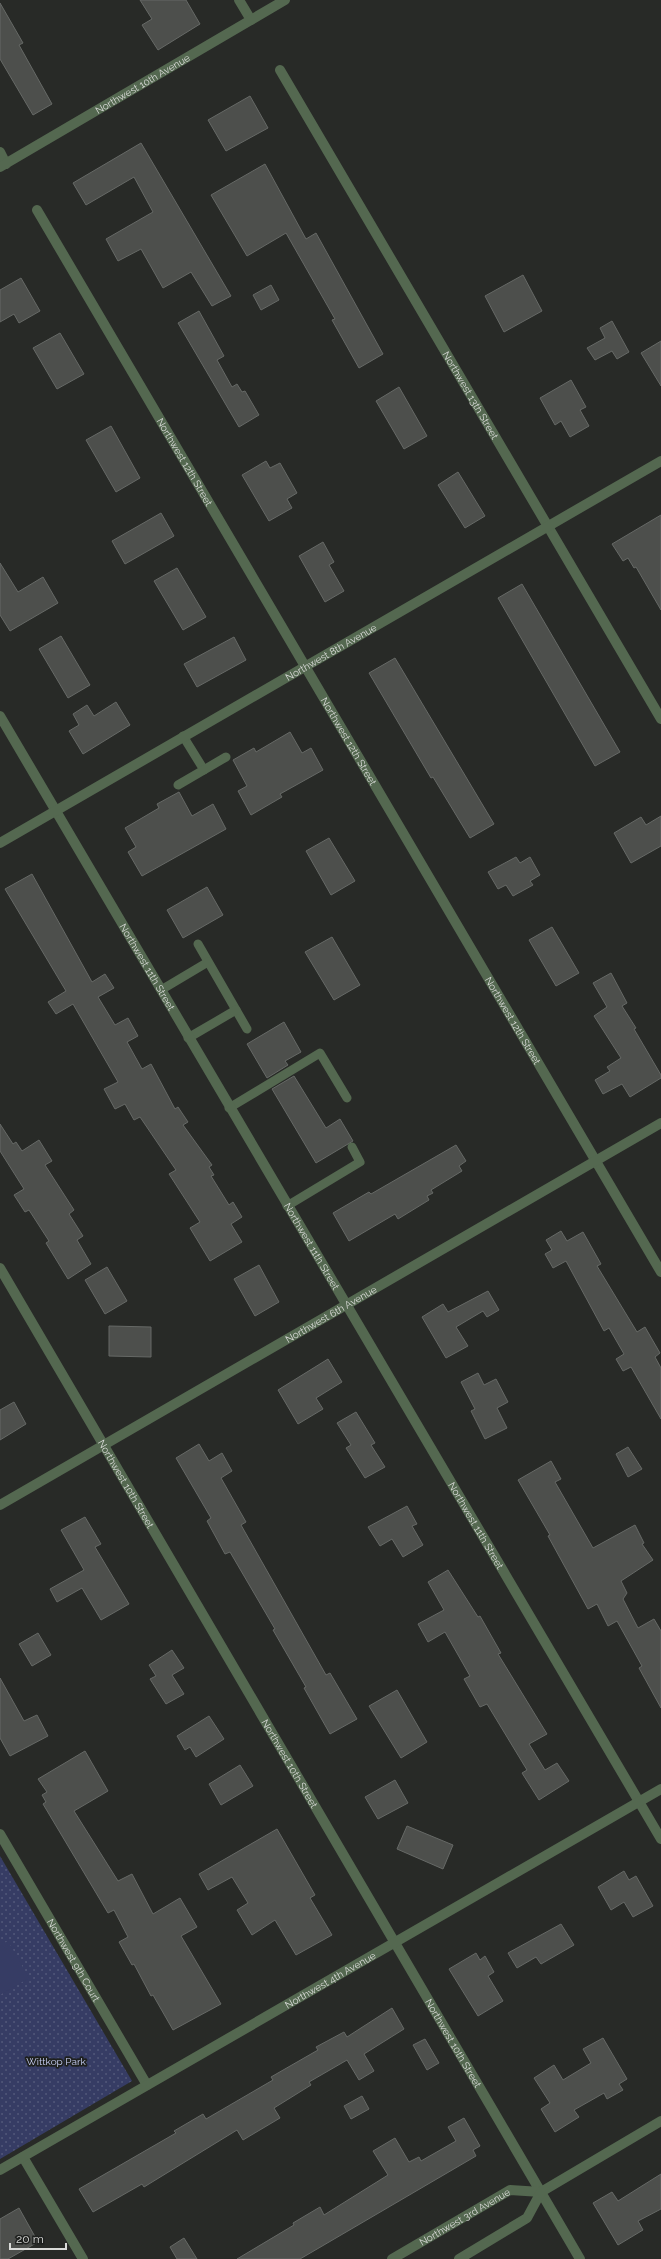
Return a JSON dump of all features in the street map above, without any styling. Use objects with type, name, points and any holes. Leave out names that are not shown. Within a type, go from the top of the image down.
[{"type":"street","points":[[240,0],[251,20]]},
{"type":"street","name":"Northwest 10th Avenue","points":[[3,165],[286,0]]},
{"type":"street","name":"Northwest 13th Street","points":[[280,70],[661,720]]},
{"type":"street","points":[[0,152],[3,165]]},
{"type":"street","name":"Northwest 12th Street","points":[[37,210],[306,665],[661,1272]]},
{"type":"street","name":"Northwest 8th Avenue","points":[[0,843],[546,526],[661,461]]},
{"type":"street","name":"Northwest 11th Street","points":[[0,716],[345,1305],[661,1839]]},
{"type":"street","name":"Northwest 6th Avenue","points":[[0,1505],[661,1123]]},
{"type":"street","name":"Northwest 10th Street","points":[[0,1268],[393,1943],[580,2259]]},
{"type":"street","name":"Northwest 4th Avenue","points":[[0,2170],[661,1789]]},
{"type":"street","name":"Northwest 9th Court","points":[[0,1834],[147,2085]]},
{"type":"street","points":[[459,2259],[527,2218],[541,2192],[661,2121]]},
{"type":"street","points":[[23,2157],[83,2259]]},
{"type":"street","name":"Northwest 3rd Avenue","points":[[392,2259],[510,2190],[541,2192]]},
{"type":"lane","points":[[183,736],[204,770]]},
{"type":"lane","points":[[178,785],[226,757]]},
{"type":"lane","points":[[198,944],[247,1029]]},
{"type":"lane","points":[[161,990],[208,962]]},
{"type":"lane","points":[[188,1038],[236,1010]]},
{"type":"lane","points":[[230,1108],[320,1053],[347,1098]]},
{"type":"lane","points":[[287,1206],[360,1162],[352,1147]]},
{"type":"green space","name":"Wittkop Park","points":[[0,1856],[132,2081],[0,2159]]},
{"type":"green space","points":[[8,1941],[29,1978],[0,1995],[0,1945]]},
{"type":"building","points":[[140,0],[186,0],[200,24],[158,50],[142,25],[152,19]]},
{"type":"building","points":[[0,3],[23,43],[19,45],[52,104],[33,115],[0,59]]},
{"type":"building","points":[[250,96],[268,128],[226,151],[208,120]]},
{"type":"building","points":[[141,143],[231,296],[212,306],[191,272],[163,288],[141,249],[118,261],[106,239],[153,212],[134,177],[86,205],[73,183]]},
{"type":"building","points":[[265,164],[306,239],[316,233],[383,354],[359,368],[332,320],[335,319],[286,233],[247,256],[211,195]]},
{"type":"building","points":[[523,275],[542,311],[504,332],[485,296]]},
{"type":"building","points":[[21,278],[40,311],[19,323],[14,314],[0,322],[0,290]]},
{"type":"building","points":[[271,285],[279,300],[261,310],[253,295]]},
{"type":"building","points":[[199,311],[224,356],[217,360],[232,387],[237,384],[242,392],[245,391],[259,415],[239,427],[178,323]]},
{"type":"building","points":[[612,321],[629,352],[617,359],[612,351],[595,360],[587,348],[605,338],[600,328]]},
{"type":"building","points":[[60,333],[84,374],[57,389],[33,348]]},
{"type":"building","points":[[661,341],[661,386],[641,353]]},
{"type":"building","points":[[571,380],[586,407],[580,410],[589,426],[570,437],[561,421],[555,425],[540,398]]},
{"type":"building","points":[[399,387],[427,436],[404,449],[376,401]]},
{"type":"building","points":[[111,426],[140,478],[116,492],[86,440]]},
{"type":"building","points":[[266,461],[270,468],[280,463],[297,493],[287,499],[292,508],[269,521],[242,475]]},
{"type":"building","points":[[458,472],[485,516],[465,528],[438,485]]},
{"type":"building","points":[[161,513],[174,536],[125,564],[112,541]]},
{"type":"building","points":[[661,515],[661,610],[636,567],[634,568],[628,558],[623,561],[612,544]]},
{"type":"building","points":[[323,542],[334,562],[329,565],[344,591],[325,602],[299,556]]},
{"type":"building","points":[[0,563],[18,592],[43,577],[58,603],[10,631],[0,615]]},
{"type":"building","points":[[177,568],[206,617],[183,630],[154,581]]},
{"type":"building","points":[[522,584],[620,752],[595,766],[498,598]]},
{"type":"building","points":[[61,636],[90,685],[68,698],[39,649]]},
{"type":"building","points":[[234,637],[246,660],[197,687],[184,664]]},
{"type":"building","points":[[395,658],[494,824],[470,838],[433,777],[431,778],[369,673]]},
{"type":"building","points":[[116,702],[130,725],[83,754],[69,731],[79,725],[73,714],[87,705],[94,716]]},
{"type":"building","points":[[290,732],[302,753],[311,748],[323,770],[280,794],[282,797],[251,815],[238,791],[247,786],[233,760],[254,748],[256,752]]},
{"type":"building","points":[[179,792],[192,816],[213,804],[226,829],[142,876],[128,852],[136,847],[125,828],[159,808],[157,804]]},
{"type":"building","points":[[661,816],[661,846],[631,863],[614,833],[641,817],[646,825]]},
{"type":"building","points":[[329,838],[355,881],[331,895],[306,851]]},
{"type":"building","points":[[516,857],[520,863],[530,857],[540,875],[530,881],[533,885],[513,896],[506,885],[498,889],[488,872]]},
{"type":"building","points":[[32,874],[92,982],[105,974],[114,988],[98,997],[115,1025],[128,1018],[138,1036],[127,1042],[142,1069],[151,1064],[175,1109],[178,1107],[188,1122],[183,1125],[212,1165],[209,1167],[214,1175],[211,1176],[229,1205],[233,1202],[242,1217],[231,1224],[242,1242],[210,1261],[190,1228],[200,1222],[169,1174],[176,1170],[140,1117],[134,1120],[125,1104],[115,1109],[104,1089],[118,1082],[73,1004],[56,1014],[48,1002],[66,991],[5,889]]},
{"type":"building","points":[[207,887],[223,915],[183,938],[167,910]]},
{"type":"building","points":[[552,927],[579,973],[556,986],[529,940]]},
{"type":"building","points":[[332,937],[360,985],[334,1000],[305,952]]},
{"type":"building","points":[[611,973],[627,1003],[622,1006],[636,1028],[634,1029],[661,1075],[661,1078],[630,1097],[622,1084],[603,1094],[595,1080],[610,1071],[607,1067],[621,1058],[594,1016],[607,1007],[593,983]]},
{"type":"building","points":[[284,1022],[301,1052],[285,1061],[288,1065],[267,1078],[247,1044]]},
{"type":"building","points":[[294,1076],[326,1128],[340,1119],[353,1141],[316,1163],[272,1089]]},
{"type":"building","points":[[0,1124],[13,1144],[16,1142],[22,1151],[39,1140],[52,1161],[45,1165],[74,1210],[69,1214],[83,1236],[77,1240],[91,1264],[68,1279],[46,1243],[49,1241],[29,1210],[25,1212],[14,1195],[24,1189],[0,1151]]},
{"type":"building","points":[[456,1145],[466,1161],[459,1166],[462,1171],[431,1190],[433,1193],[427,1196],[429,1200],[398,1219],[395,1214],[349,1241],[333,1213],[369,1192],[371,1194]]},
{"type":"building","points":[[561,1231],[567,1241],[583,1232],[601,1264],[597,1266],[637,1332],[645,1327],[660,1353],[655,1357],[661,1368],[661,1419],[631,1367],[623,1371],[616,1359],[624,1354],[609,1328],[604,1331],[566,1261],[553,1268],[545,1254],[552,1250],[546,1240]]},
{"type":"building","points":[[259,1265],[279,1302],[255,1316],[234,1279]]},
{"type":"building","points":[[107,1267],[127,1301],[105,1314],[85,1280]]},
{"type":"building","points":[[488,1291],[499,1310],[487,1317],[483,1311],[456,1327],[468,1346],[446,1358],[422,1317],[443,1304],[448,1312]]},
{"type":"building","points":[[109,1326],[151,1327],[151,1357],[109,1356]]},
{"type":"building","points":[[328,1359],[342,1382],[316,1398],[323,1409],[298,1424],[278,1390]]},
{"type":"building","points":[[478,1373],[484,1385],[496,1379],[508,1402],[497,1408],[507,1428],[485,1439],[471,1411],[475,1409],[461,1382]]},
{"type":"building","points":[[14,1402],[26,1424],[0,1440],[0,1410]]},
{"type":"building","points":[[356,1412],[375,1443],[371,1445],[385,1467],[365,1478],[346,1448],[351,1445],[337,1423]]},
{"type":"building","points":[[199,1444],[209,1461],[222,1453],[232,1471],[221,1478],[246,1522],[241,1525],[326,1675],[330,1673],[357,1719],[330,1734],[304,1688],[306,1687],[273,1630],[275,1629],[230,1552],[225,1554],[207,1521],[211,1518],[176,1458]]},
{"type":"building","points":[[628,1447],[642,1469],[628,1477],[616,1454]]},
{"type":"building","points":[[551,1461],[561,1479],[555,1482],[593,1548],[635,1525],[644,1543],[642,1544],[653,1560],[621,1581],[627,1593],[623,1599],[638,1628],[654,1619],[661,1631],[661,1708],[639,1668],[642,1666],[617,1621],[608,1626],[597,1604],[588,1609],[548,1536],[550,1535],[518,1480]]},
{"type":"building","points":[[407,1506],[417,1524],[412,1526],[423,1545],[403,1557],[392,1539],[380,1546],[368,1527]]},
{"type":"building","points":[[85,1517],[101,1544],[95,1547],[129,1604],[101,1620],[82,1588],[57,1602],[50,1589],[84,1570],[61,1530]]},
{"type":"building","points":[[448,1570],[478,1617],[480,1616],[501,1653],[498,1654],[547,1734],[529,1744],[545,1770],[557,1763],[569,1781],[539,1800],[522,1773],[527,1770],[487,1704],[480,1707],[464,1679],[470,1676],[445,1632],[428,1642],[418,1624],[444,1610],[428,1582]]},
{"type":"building","points":[[38,1633],[51,1655],[32,1666],[19,1644]]},
{"type":"building","points":[[172,1650],[184,1668],[172,1675],[184,1694],[166,1704],[150,1679],[156,1676],[149,1665]]},
{"type":"building","points":[[0,1678],[24,1721],[37,1715],[48,1736],[10,1756],[0,1738]]},
{"type":"building","points":[[397,1690],[427,1742],[401,1758],[369,1706]]},
{"type":"building","points":[[209,1716],[224,1739],[196,1757],[190,1747],[185,1750],[177,1736]]},
{"type":"building","points":[[85,1751],[108,1791],[74,1811],[118,1881],[132,1874],[153,1914],[180,1898],[197,1927],[181,1936],[221,2004],[173,2030],[153,1995],[151,1996],[134,1964],[132,1965],[119,1942],[128,1937],[114,1910],[108,1913],[43,1804],[46,1802],[42,1795],[47,1792],[38,1779]]},
{"type":"building","points":[[240,1765],[253,1786],[221,1805],[209,1784]]},
{"type":"building","points":[[395,1780],[408,1803],[378,1819],[365,1797]]},
{"type":"building","points":[[407,1826],[453,1845],[443,1869],[397,1849]]},
{"type":"building","points":[[277,1829],[315,1895],[310,1898],[332,1935],[296,1955],[275,1920],[252,1935],[237,1910],[248,1903],[232,1877],[208,1890],[199,1874]]},
{"type":"building","points":[[624,1871],[629,1880],[636,1876],[653,1906],[633,1917],[624,1902],[611,1910],[598,1887]]},
{"type":"building","points":[[561,1924],[574,1945],[541,1964],[536,1957],[517,1968],[508,1953]]},
{"type":"building","points":[[476,1953],[480,1960],[485,1956],[494,1972],[488,1976],[503,2001],[478,2016],[449,1969]]},
{"type":"building","points":[[392,2008],[404,2029],[364,2054],[374,2071],[359,2080],[347,2060],[309,2082],[311,2085],[274,2108],[280,2118],[243,2140],[237,2130],[144,2187],[142,2184],[93,2212],[79,2189],[176,2133],[174,2131],[203,2114],[206,2119],[273,2080],[271,2077],[318,2050],[316,2047],[344,2032],[347,2037]]},
{"type":"building","points":[[603,2038],[627,2079],[619,2084],[623,2090],[607,2099],[604,2093],[574,2110],[579,2117],[555,2132],[541,2109],[550,2103],[534,2078],[554,2065],[563,2080],[591,2063],[583,2049]]},
{"type":"building","points":[[425,2039],[439,2063],[427,2070],[413,2045]]},
{"type":"building","points":[[362,2096],[369,2109],[351,2119],[344,2106]]},
{"type":"building","points":[[464,2118],[480,2146],[473,2150],[476,2156],[300,2259],[237,2259],[294,2225],[293,2223],[320,2207],[324,2215],[388,2175],[373,2151],[395,2138],[409,2162],[419,2157],[421,2161],[456,2141],[448,2127]]},
{"type":"building","points":[[661,2174],[661,2209],[638,2221],[643,2230],[618,2245],[593,2203],[612,2192],[618,2201]]},
{"type":"building","points":[[19,2208],[38,2242],[8,2259],[0,2259],[0,2219]]},
{"type":"building","points":[[184,2238],[197,2259],[177,2259],[170,2247]]}]
